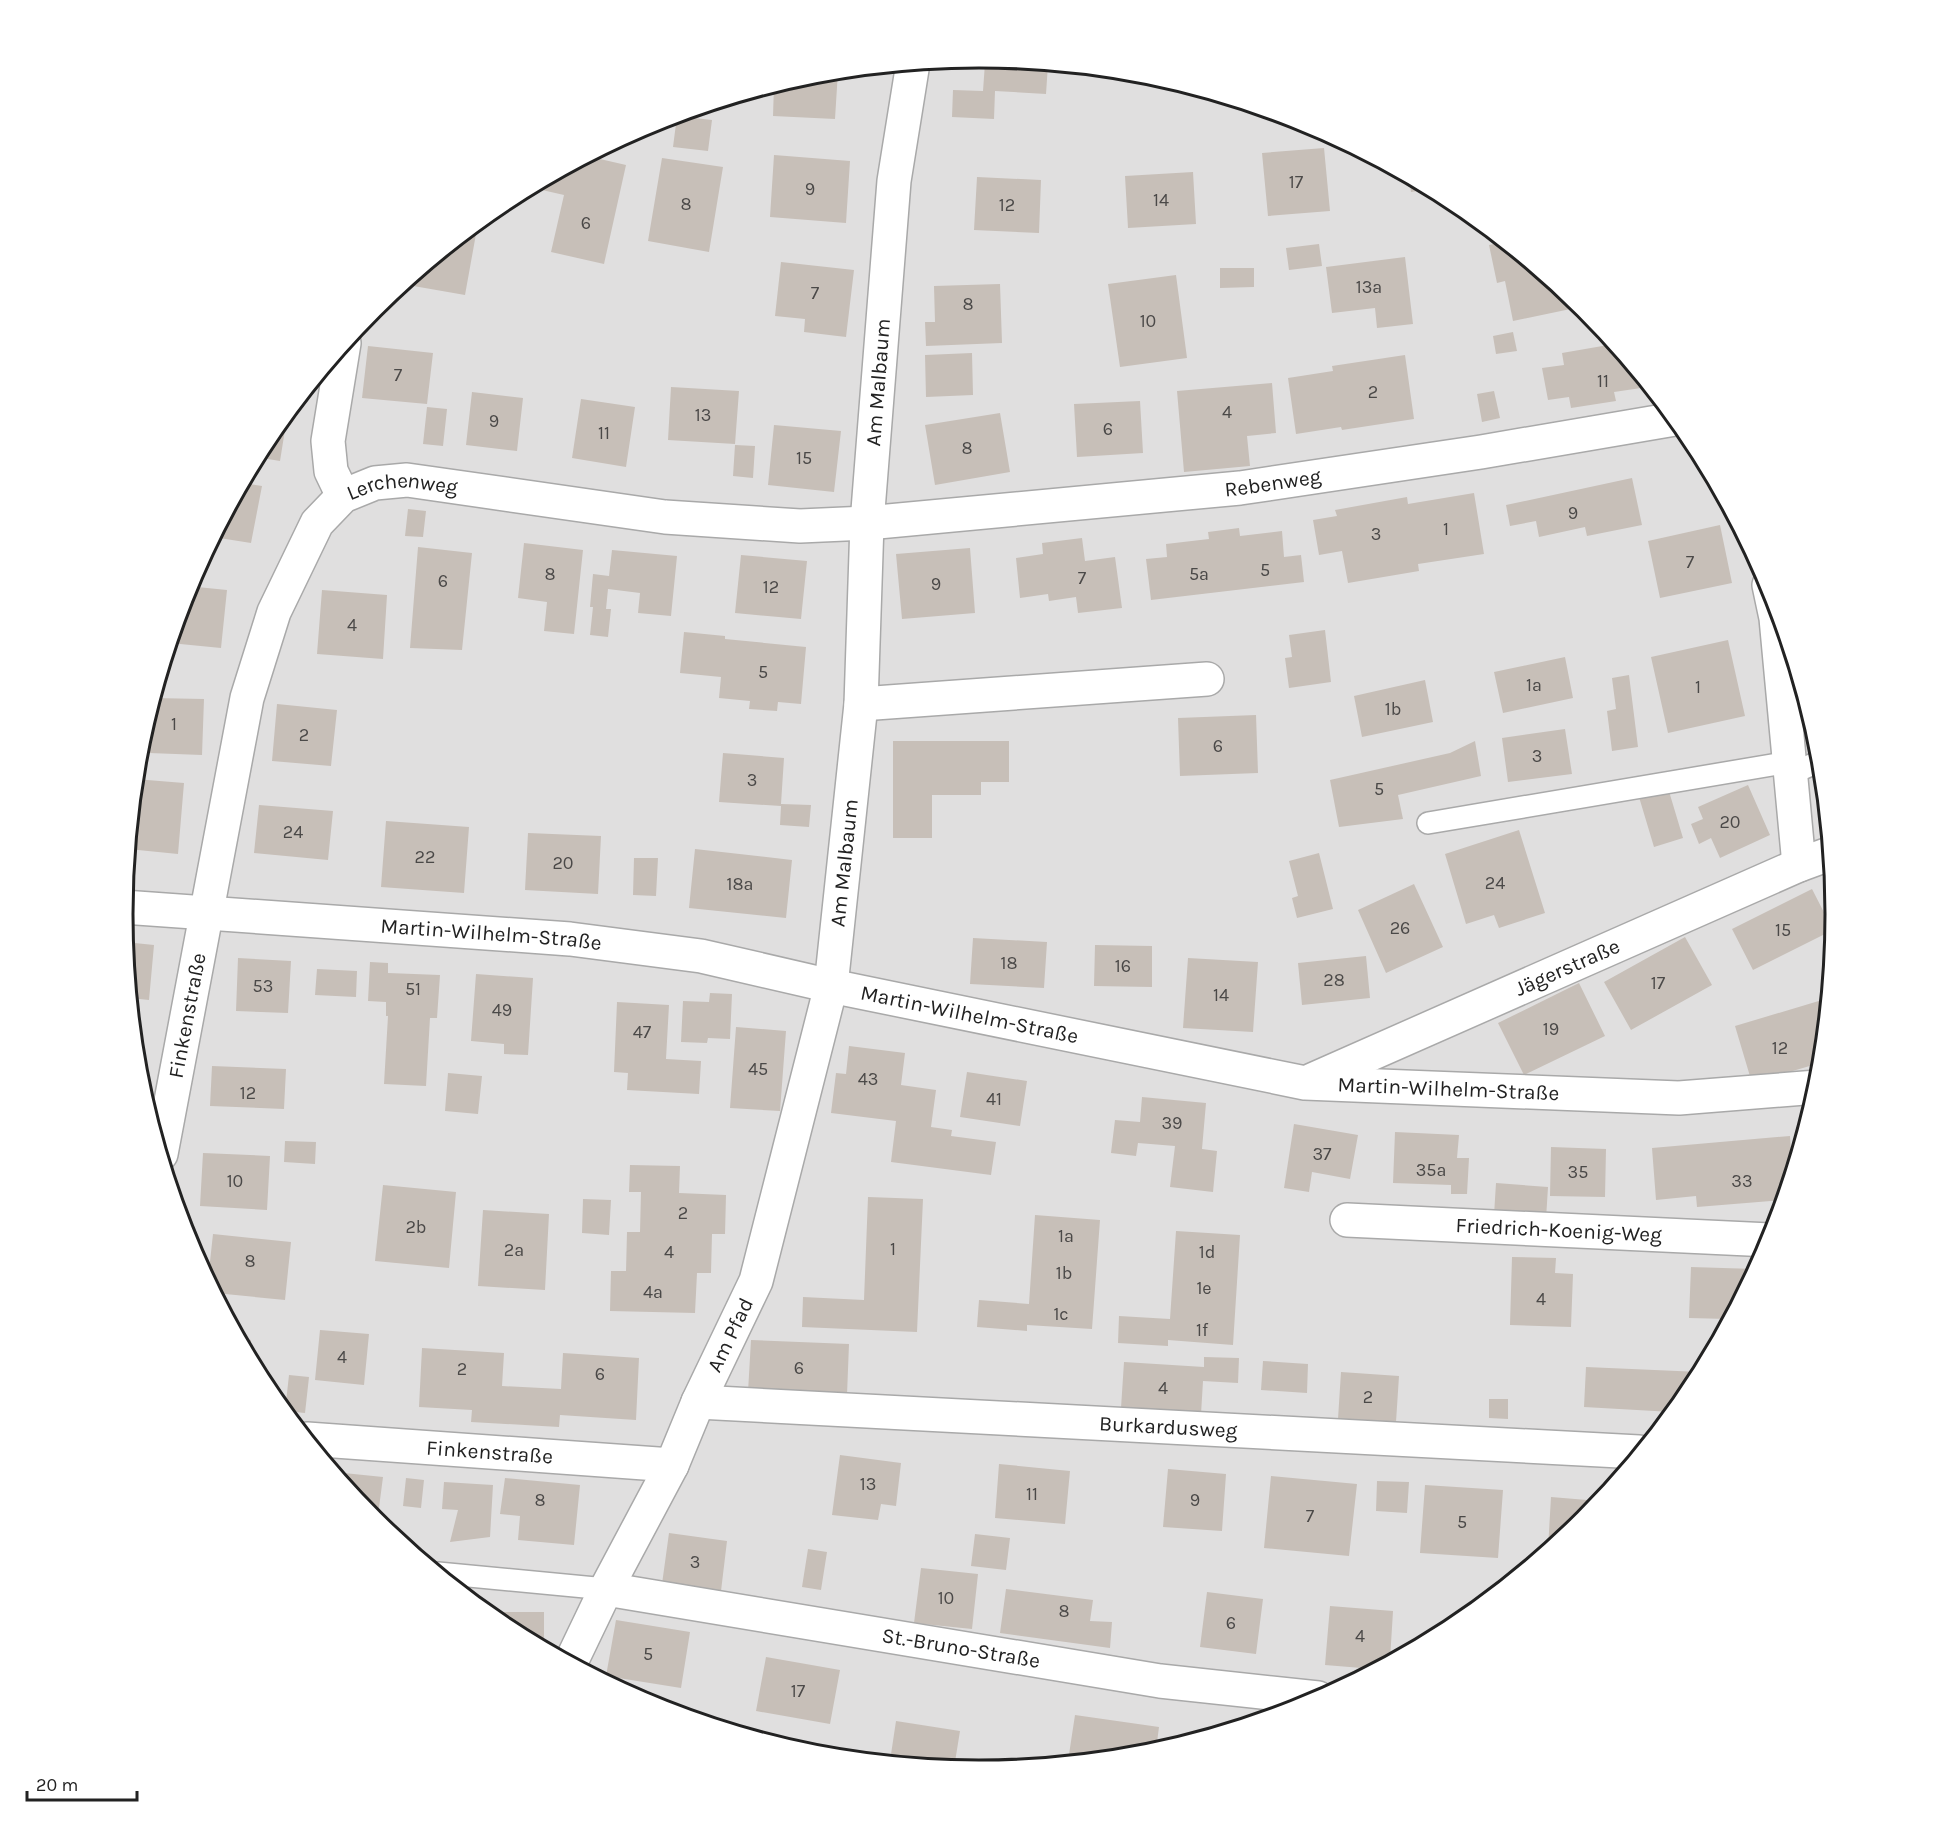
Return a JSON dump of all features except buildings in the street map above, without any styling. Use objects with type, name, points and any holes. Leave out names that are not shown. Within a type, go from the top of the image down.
[{"type":"street","name":"Am Malbaum","points":[[831,986],[861,704],[867,523],[894,182],[912,70]]},
{"type":"street","points":[[342,356],[328,441],[332,471],[343,496]]},
{"type":"street","name":"Rebenweg","points":[[867,523],[1240,488],[1481,452],[1666,421]]},
{"type":"street","name":"Lerchenweg","points":[[207,913],[247,698],[274,612],[317,523],[343,496],[375,483],[407,480],[665,517],[800,526],[867,523]]},
{"type":"street","points":[[1783,653],[1814,860]]},
{"type":"street","points":[[861,704],[1208,679]]},
{"type":"street","name":"Jägerstraße","points":[[1305,1083],[1814,860]]},
{"type":"street","name":"Martin-Wilhelm-Straße","points":[[133,908],[570,939],[701,957],[831,986],[1305,1083],[1679,1098],[1806,1088]]},
{"type":"street","name":"Finkenstraße","points":[[164,1141],[207,913]]},
{"type":"street","name":"Am Pfad","points":[[574,1656],[606,1589],[672,1465],[698,1402],[756,1281],[831,986]]},
{"type":"street","name":"Friedrich-Koenig-Weg","points":[[1347,1220],[1759,1239]]},
{"type":"street","name":"Burkardusweg","points":[[698,1402],[1631,1452]]},
{"type":"street","name":"Finkenstraße","points":[[316,1440],[672,1465]]},
{"type":"street","name":"St.-Bruno-Straße","points":[[606,1589],[1160,1681],[1299,1696]]},
{"type":"lane","points":[[1428,823],[1800,766]]},
{"type":"lane","points":[[450,1574],[606,1589]]},
{"type":"shaded area","points":[[923,69],[1034,69],[1089,75],[1197,96],[1250,112],[1353,155],[1402,181],[1449,210],[1494,242],[1536,277],[1577,315],[1650,398],[1682,443],[1737,539],[1780,642],[1796,695],[1808,748],[1823,858],[1825,914],[1823,969],[1817,1024],[1796,1132],[1780,1185],[1737,1288],[1711,1336],[1682,1384],[1650,1429],[1615,1471],[1577,1512],[1494,1585],[1449,1617],[1402,1646],[1353,1672],[1250,1715],[1197,1731],[1144,1743],[1034,1758],[978,1760],[923,1758],[868,1752],[760,1731],[707,1715],[604,1672],[555,1646],[508,1617],[463,1585],[421,1550],[380,1512],[307,1429],[275,1384],[220,1288],[177,1185],[161,1132],[149,1079],[134,969],[134,858],[140,803],[161,695],[177,642],[220,539],[246,490],[275,443],[307,398],[342,356],[380,315],[463,242],[508,210],[555,181],[604,155],[707,112],[760,96],[813,84]]}]
